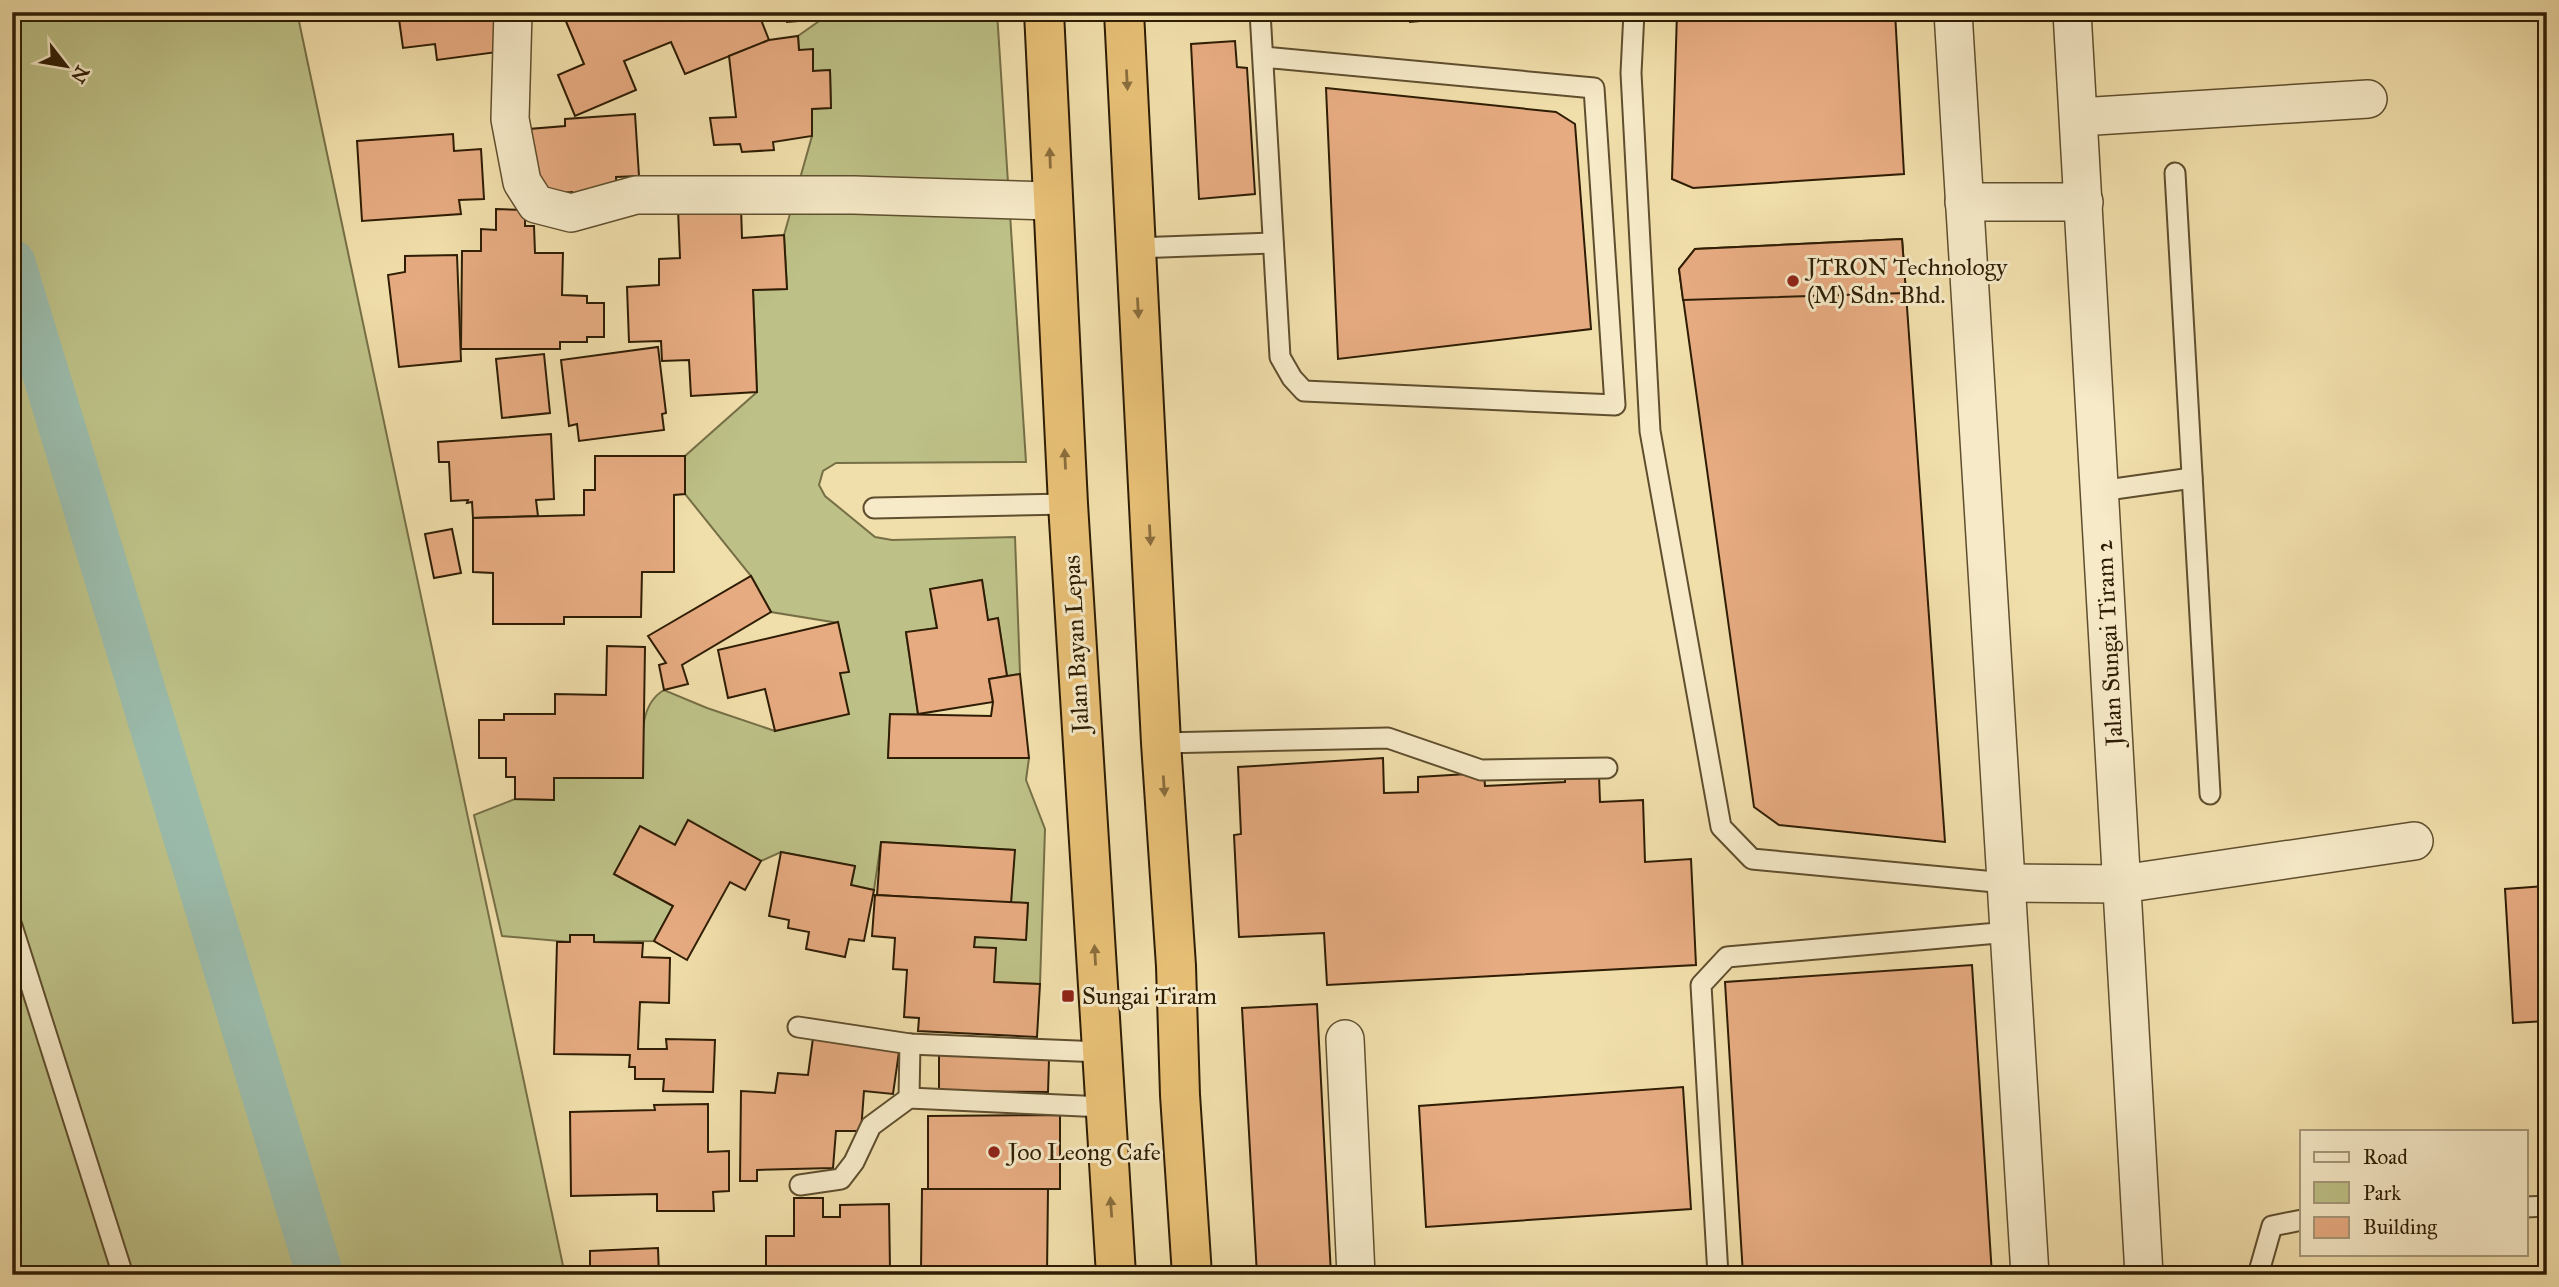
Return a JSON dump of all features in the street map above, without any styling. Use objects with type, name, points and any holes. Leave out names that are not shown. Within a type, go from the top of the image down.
[{"type":"highway","name":"Jalan Bayan Lepas","points":[[1044,12],[1068,504],[1115,1275]]},
{"type":"highway","points":[[1124,12],[1161,743],[1192,1275]]},
{"type":"street","points":[[513,12],[510,119],[522,182],[536,204],[571,213],[636,195],[854,195],[1052,201]]},
{"type":"street","points":[[1953,12],[2030,1275]]},
{"type":"street","name":"Jalan Sungai Tiram 2","points":[[2072,12],[2144,1275]]},
{"type":"street","points":[[2079,117],[2368,99]]},
{"type":"street","points":[[1964,202],[2084,202]]},
{"type":"street","points":[[2006,883],[2122,884],[2414,841]]},
{"type":"street","points":[[1345,1038],[1356,1275]]},
{"type":"lane","points":[[1260,12],[1280,357],[1292,378],[1304,391],[1615,405],[1594,88],[1263,57]]},
{"type":"lane","points":[[1634,12],[1631,74],[1650,431],[1721,827],[1752,859],[2006,883]]},
{"type":"lane","points":[[2175,173],[2210,794]]},
{"type":"lane","points":[[1135,248],[1273,243]]},
{"type":"lane","points":[[2100,491],[2192,478]]},
{"type":"lane","points":[[874,508],[1068,504]]},
{"type":"lane","points":[[1161,743],[1388,737],[1481,770],[1608,768]]},
{"type":"lane","points":[[12,926],[123,1275]]},
{"type":"lane","points":[[1718,1275],[1700,985],[1727,957],[2009,932]]},
{"type":"lane","points":[[798,1027],[910,1045],[1101,1052]]},
{"type":"lane","points":[[909,1098],[910,1045]]},
{"type":"lane","points":[[800,1185],[841,1179],[854,1162],[871,1126],[909,1098],[1104,1107]]},
{"type":"lane","points":[[2528,1207],[2547,1206]]},
{"type":"lane","points":[[2258,1275],[2272,1226],[2300,1220]]},
{"type":"green space","points":[[12,12],[297,12],[565,1275],[12,1275]]},
{"type":"green space","points":[[822,12],[997,12],[1026,462],[836,463],[823,471],[819,485],[825,496],[875,537],[892,540],[1015,537],[1020,674],[1007,676],[998,619],[988,620],[982,580],[931,589],[937,628],[906,633],[918,714],[890,715],[888,757],[1029,758],[1026,780],[1045,829],[1040,984],[994,982],[974,947],[975,937],[1026,939],[1028,904],[1011,903],[1014,850],[881,842],[874,890],[851,885],[855,866],[781,852],[761,861],[689,820],[675,845],[640,826],[614,874],[673,906],[654,941],[594,942],[594,935],[571,935],[570,942],[502,936],[474,815],[515,799],[554,800],[554,778],[643,778],[642,742],[645,718],[655,697],[664,690],[775,731],[840,673],[848,672],[838,623],[771,612],[751,576],[685,494],[685,456],[757,392],[753,290],[787,289],[784,235],[812,136],[812,109],[831,107],[830,70],[813,71],[799,50],[798,36],[822,19]]},
{"type":"building","points":[[398,12],[500,12],[505,51],[437,60],[435,44],[403,48]]},
{"type":"building","points":[[562,12],[758,12],[769,40],[685,74],[671,42],[624,61],[636,90],[575,116],[558,75],[584,64]]},
{"type":"building","points":[[787,12],[822,12],[823,19],[787,22]]},
{"type":"building","points":[[1409,12],[1520,12],[1410,22]]},
{"type":"building","points":[[1677,12],[1895,12],[1904,174],[1693,188],[1672,179]]},
{"type":"building","points":[[798,36],[799,50],[813,49],[813,71],[830,70],[831,108],[812,109],[812,136],[773,142],[774,150],[742,152],[740,144],[714,145],[710,118],[736,117],[729,56],[769,40]]},
{"type":"building","points":[[1235,41],[1237,67],[1247,68],[1255,194],[1199,199],[1191,44]]},
{"type":"building","points":[[1326,88],[1556,112],[1575,124],[1591,329],[1338,359]]},
{"type":"building","points":[[635,114],[639,176],[616,177],[617,195],[572,198],[572,192],[534,195],[529,129],[565,126],[565,119]]},
{"type":"building","points":[[453,134],[454,151],[481,149],[484,199],[459,200],[461,214],[362,221],[357,141]]},
{"type":"building","points":[[741,207],[742,238],[784,235],[787,289],[753,290],[757,392],[691,396],[689,360],[662,361],[661,341],[629,342],[627,287],[659,285],[659,259],[680,258],[678,209]]},
{"type":"building","points":[[496,209],[525,210],[525,226],[534,226],[535,253],[563,253],[562,295],[587,296],[587,303],[604,303],[604,337],[587,337],[587,342],[560,342],[560,349],[461,349],[462,251],[481,251],[481,229],[496,230]]},
{"type":"building","points":[[1902,239],[1945,842],[1779,825],[1754,807],[1679,269],[1695,249]]},
{"type":"building","name":"JTRON Technology (M) Sdn. Bhd.","points":[[1902,239],[1906,293],[1683,300],[1679,269],[1695,249]]},
{"type":"building","points":[[457,255],[461,361],[399,367],[388,275],[405,272],[405,256]]},
{"type":"building","points":[[658,347],[666,413],[662,414],[664,430],[579,441],[577,424],[569,426],[561,360]]},
{"type":"building","points":[[544,354],[550,413],[502,418],[496,359]]},
{"type":"building","points":[[551,434],[554,499],[536,500],[538,516],[473,518],[472,502],[451,501],[449,462],[439,462],[438,442]]},
{"type":"building","points":[[595,456],[685,456],[685,494],[674,495],[674,572],[642,572],[641,617],[564,617],[564,624],[493,624],[493,573],[473,572],[473,518],[584,515],[584,490],[595,490]]},
{"type":"building","points":[[452,529],[461,573],[434,578],[425,534]]},
{"type":"building","points":[[751,576],[771,612],[682,665],[688,684],[664,690],[659,665],[666,663],[648,636]]},
{"type":"building","points":[[982,580],[988,620],[998,618],[1007,676],[989,679],[993,702],[918,714],[906,632],[937,628],[930,589]]},
{"type":"building","points":[[838,622],[849,672],[840,673],[849,714],[775,731],[765,689],[728,698],[718,650]]},
{"type":"building","points":[[607,646],[645,647],[643,778],[554,778],[554,800],[515,799],[515,777],[506,777],[506,758],[479,758],[479,720],[504,720],[504,714],[555,714],[555,694],[606,695]]},
{"type":"building","points":[[1020,674],[1029,758],[888,758],[890,714],[991,716],[993,702],[989,679]]},
{"type":"building","points":[[1383,758],[1384,793],[1418,792],[1418,777],[1484,773],[1485,786],[1565,782],[1565,777],[1599,775],[1600,802],[1643,800],[1645,862],[1691,859],[1696,965],[1327,985],[1324,933],[1239,937],[1234,835],[1241,834],[1238,767]]},
{"type":"building","points":[[688,820],[761,861],[745,890],[730,882],[687,960],[654,941],[673,906],[614,874],[640,826],[675,845]]},
{"type":"building","points":[[881,842],[1015,850],[1011,903],[877,895]]},
{"type":"building","points":[[781,852],[855,866],[851,885],[874,890],[864,941],[849,939],[845,957],[806,949],[809,932],[788,928],[789,920],[769,916]]},
{"type":"building","points":[[2547,886],[2547,1021],[2513,1023],[2505,889]]},
{"type":"building","points":[[875,895],[1028,903],[1026,940],[975,937],[974,947],[996,948],[994,982],[1040,984],[1037,1037],[918,1031],[919,1018],[904,1017],[907,970],[893,969],[895,938],[872,936]]},
{"type":"building","points":[[570,935],[594,935],[594,942],[643,943],[642,957],[670,958],[669,1003],[640,1002],[638,1049],[667,1049],[666,1039],[715,1040],[713,1092],[663,1091],[664,1079],[635,1079],[635,1067],[629,1067],[630,1055],[554,1054],[557,942],[570,942]]},
{"type":"building","points":[[1972,965],[1992,1275],[1743,1275],[1725,982]]},
{"type":"building","points":[[1317,1004],[1331,1275],[1257,1275],[1242,1008]]},
{"type":"building","points":[[813,1038],[899,1052],[893,1094],[864,1091],[861,1131],[836,1131],[833,1168],[757,1170],[757,1181],[740,1181],[741,1091],[775,1093],[778,1073],[808,1075]]},
{"type":"building","points":[[939,1054],[1049,1059],[1048,1092],[939,1091]]},
{"type":"building","points":[[1683,1087],[1691,1209],[1426,1227],[1419,1106]]},
{"type":"building","points":[[708,1104],[708,1152],[729,1151],[729,1191],[713,1192],[714,1211],[657,1211],[657,1194],[571,1196],[570,1112],[655,1110],[654,1105]]},
{"type":"building","name":"Joo Leong Cafe","points":[[1060,1115],[1060,1189],[928,1189],[928,1116]]},
{"type":"building","points":[[922,1189],[1048,1189],[1047,1275],[766,1275],[766,1236],[794,1236],[794,1198],[823,1198],[823,1217],[840,1217],[840,1205],[889,1204],[890,1269],[921,1270]]},
{"type":"building","points":[[658,1248],[659,1275],[590,1275],[590,1251]]},
{"type":"building","points":[[1694,1266],[1695,1275],[1566,1275]]},
{"type":"waterway","points":[[12,263],[320,1275]]},
{"type":"place","name":"JTRON Technology (M) Sdn. Bhd.","points":[[1793,281]]},
{"type":"place","name":"Sungai Tiram","points":[[1068,996]]},
{"type":"place","name":"Joo Leong Cafe","points":[[994,1152]]}]
